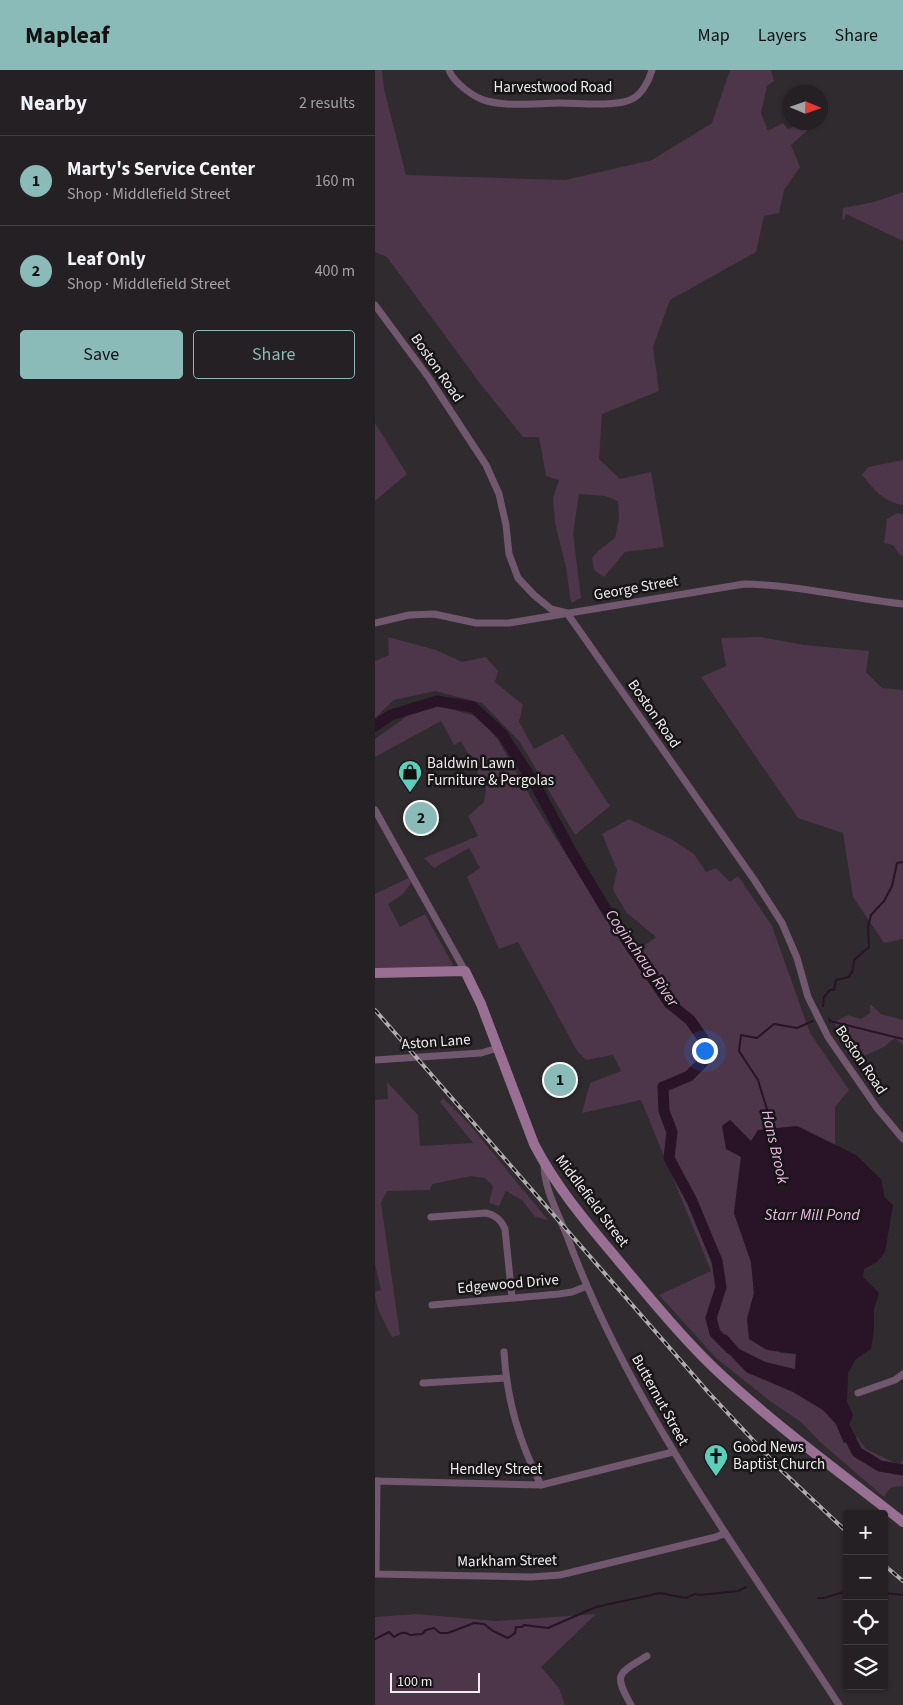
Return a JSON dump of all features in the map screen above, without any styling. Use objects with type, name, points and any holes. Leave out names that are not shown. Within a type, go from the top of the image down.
[{"type":"main road","points":[[375,972],[465,970]]},
{"type":"main road","name":"Middlefield Street","points":[[465,970],[481,1004],[523,1118],[544,1164],[575,1208],[660,1309],[712,1366],[755,1404],[903,1522]]},
{"type":"street","name":"Harvestwood Road","points":[[449,70],[450,74],[467,91],[485,101],[503,103],[610,103],[631,100],[644,88],[653,70]]},
{"type":"street","name":"Boston Road","points":[[375,305],[429,378],[486,466],[499,494],[506,525],[509,554],[519,578],[534,595],[551,609],[567,614],[755,881],[782,923],[797,958],[808,996],[825,1031],[877,1108],[903,1139]]},
{"type":"street","name":"George Street","points":[[375,622],[409,615],[434,614],[476,623],[509,623],[744,584],[770,585],[903,604]]},
{"type":"street","name":"Middlefield Street","points":[[375,810],[465,970]]},
{"type":"street","name":"Aston Lane","points":[[375,1060],[481,1053],[498,1048]]},
{"type":"street","name":"Butternut Street","points":[[544,1164],[546,1184],[587,1286],[613,1343],[673,1452],[839,1705]]},
{"type":"street","points":[[431,1217],[486,1213],[493,1214],[501,1221],[505,1229],[512,1298]]},
{"type":"street","name":"Edgewood Drive","points":[[432,1305],[559,1294],[572,1292],[587,1286]]},
{"type":"street","points":[[504,1352],[506,1378],[517,1428],[541,1485]]},
{"type":"street","points":[[858,1393],[895,1380],[903,1374]]},
{"type":"street","points":[[423,1382],[506,1378]]},
{"type":"street","name":"Hendley Street","points":[[376,1481],[541,1485],[673,1452]]},
{"type":"street","points":[[375,1574],[376,1481]]},
{"type":"street","name":"Markham Street","points":[[375,1574],[531,1577],[560,1575],[716,1537],[725,1532]]},
{"type":"street","points":[[631,1705],[621,1687],[620,1677],[623,1671],[647,1656]]},
{"type":"shaded area","points":[[375,70],[382,70],[384,89],[406,175],[565,180],[652,160],[712,123],[730,70],[771,70],[774,81],[767,86],[761,113],[768,131],[783,123],[783,130],[808,130],[791,145],[800,167],[784,190],[779,213],[764,216],[756,252],[670,300],[653,347],[659,391],[602,414],[599,459],[620,479],[651,472],[664,547],[625,552],[604,577],[594,570],[592,558],[615,538],[619,517],[618,501],[605,496],[579,494],[573,534],[581,598],[571,603],[566,567],[555,523],[553,498],[559,480],[546,476],[539,437],[523,437],[482,386],[387,257],[375,252]]},
{"type":"shaded area","points":[[903,192],[903,241],[846,214],[844,220],[842,219],[843,208],[874,202]]},
{"type":"shaded area","points":[[375,423],[407,474],[375,501]]},
{"type":"shaded area","points":[[903,460],[903,505],[884,498],[862,475],[868,467]]},
{"type":"shaded area","points":[[897,513],[903,514],[903,556],[900,555],[893,545],[884,543],[887,519]]},
{"type":"shaded area","points":[[388,637],[436,650],[462,662],[486,657],[498,671],[495,682],[523,705],[519,722],[534,749],[563,734],[610,806],[575,835],[520,742],[482,703],[435,691],[394,700],[375,718],[375,661],[389,655]]},
{"type":"shaded area","points":[[761,637],[804,645],[869,651],[866,672],[882,688],[903,690],[903,939],[884,943],[853,897],[843,833],[798,818],[701,677],[726,666],[721,638]]},
{"type":"shaded area","points":[[437,705],[479,717],[498,740],[535,805],[630,956],[656,937],[627,913],[613,890],[617,870],[602,834],[629,819],[673,840],[694,854],[706,872],[716,868],[730,882],[738,876],[772,926],[810,1033],[849,1090],[835,1107],[835,1145],[797,1126],[751,1141],[730,1120],[741,1157],[734,1213],[751,1262],[754,1293],[747,1319],[780,1353],[796,1354],[795,1370],[765,1362],[739,1349],[726,1335],[718,1342],[823,1410],[836,1424],[844,1443],[857,1437],[866,1449],[899,1465],[903,1460],[903,1486],[890,1488],[884,1497],[819,1441],[801,1422],[770,1401],[716,1358],[659,1295],[711,1271],[641,1100],[582,1113],[590,1083],[621,1071],[613,1055],[586,1060],[577,1051],[518,942],[499,949],[467,877],[480,868],[469,848],[434,868],[424,858],[478,836],[468,816],[484,802],[486,789],[484,781],[478,776],[475,759],[467,752],[461,741],[454,745],[441,721],[375,757],[375,739],[413,712]]},
{"type":"shaded area","points":[[408,878],[412,882],[402,895],[388,904],[400,927],[425,914],[453,965],[449,967],[375,968],[375,894]]},
{"type":"shaded area","points":[[870,1004],[881,1014],[903,1020],[903,1045],[895,1038],[884,1047],[864,1056],[847,1053],[834,1022],[848,1015],[861,1019],[870,1013]]},
{"type":"shaded area","points":[[387,1082],[418,1115],[420,1146],[473,1143],[440,1102],[443,1098],[469,1124],[548,1220],[535,1217],[522,1200],[506,1191],[499,1206],[489,1203],[493,1186],[485,1178],[471,1176],[432,1184],[430,1190],[387,1191],[381,1203],[400,1335],[392,1337],[375,1298],[375,1292],[381,1290],[375,1264],[375,1100],[388,1099]]},
{"type":"shaded area","points":[[416,1614],[497,1621],[596,1614],[541,1667],[559,1688],[565,1705],[375,1705],[375,1617]]},
{"type":"water","name":"Starr Mill Pond","points":[[730,1120],[751,1141],[758,1130],[797,1126],[856,1155],[881,1179],[885,1198],[893,1205],[885,1252],[877,1262],[864,1269],[863,1277],[879,1293],[874,1309],[871,1349],[856,1359],[848,1373],[847,1402],[853,1415],[849,1425],[854,1438],[844,1443],[836,1424],[823,1410],[793,1392],[746,1372],[718,1342],[726,1334],[739,1349],[765,1362],[795,1369],[796,1354],[767,1350],[749,1339],[747,1319],[754,1293],[751,1262],[734,1213],[741,1157],[726,1149],[722,1126]]},
{"type":"waterway","name":"Coginchaug River","points":[[375,726],[391,715],[437,701],[473,707],[502,734],[535,784],[571,851],[605,908],[669,1003],[690,1020],[706,1043],[703,1062],[689,1076],[663,1087],[664,1111],[672,1132],[669,1158],[692,1201],[717,1261],[721,1287],[711,1318],[715,1333],[731,1349]]},
{"type":"waterway","name":"Hans Brook","points":[[823,1006],[824,997],[830,990],[834,990],[836,980],[849,977],[853,970],[854,960],[869,947],[868,927],[871,915],[884,901],[892,886],[897,863],[903,862]]},
{"type":"waterway","points":[[829,1019],[830,1021],[903,1039]]},
{"type":"waterway","name":"Hans Brook","points":[[773,1129],[758,1080],[739,1051],[741,1035],[757,1038],[774,1024],[797,1028],[813,1021]]},
{"type":"waterway","name":"Coginchaug River","points":[[845,1428],[857,1452],[880,1466],[903,1470]]},
{"type":"waterway","points":[[375,1639],[389,1632],[394,1637],[402,1633],[410,1635],[422,1634],[426,1630],[434,1628],[440,1633],[448,1633],[474,1623],[484,1624],[493,1631],[508,1638],[515,1633],[516,1627],[524,1625],[548,1628],[596,1607],[660,1593],[686,1598],[695,1594],[738,1591],[746,1587]]},
{"type":"waterway","points":[[818,1598],[843,1592]]},
{"type":"waterway","points":[[888,1593],[903,1595]]},
{"type":"railway","points":[[375,1010],[709,1393],[780,1469],[843,1528]]},
{"type":"railway","points":[[888,1568],[903,1581]]},
{"type":"place","name":"Baldwin Lawn Furniture & Pergolas","points":[[410,793]]},
{"type":"place","name":"Leaf Only","points":[[421,818]]},
{"type":"place","name":"Marty's Service Center","points":[[560,1080]]},
{"type":"place","name":"Good News Baptist Church","points":[[716,1477]]}]
